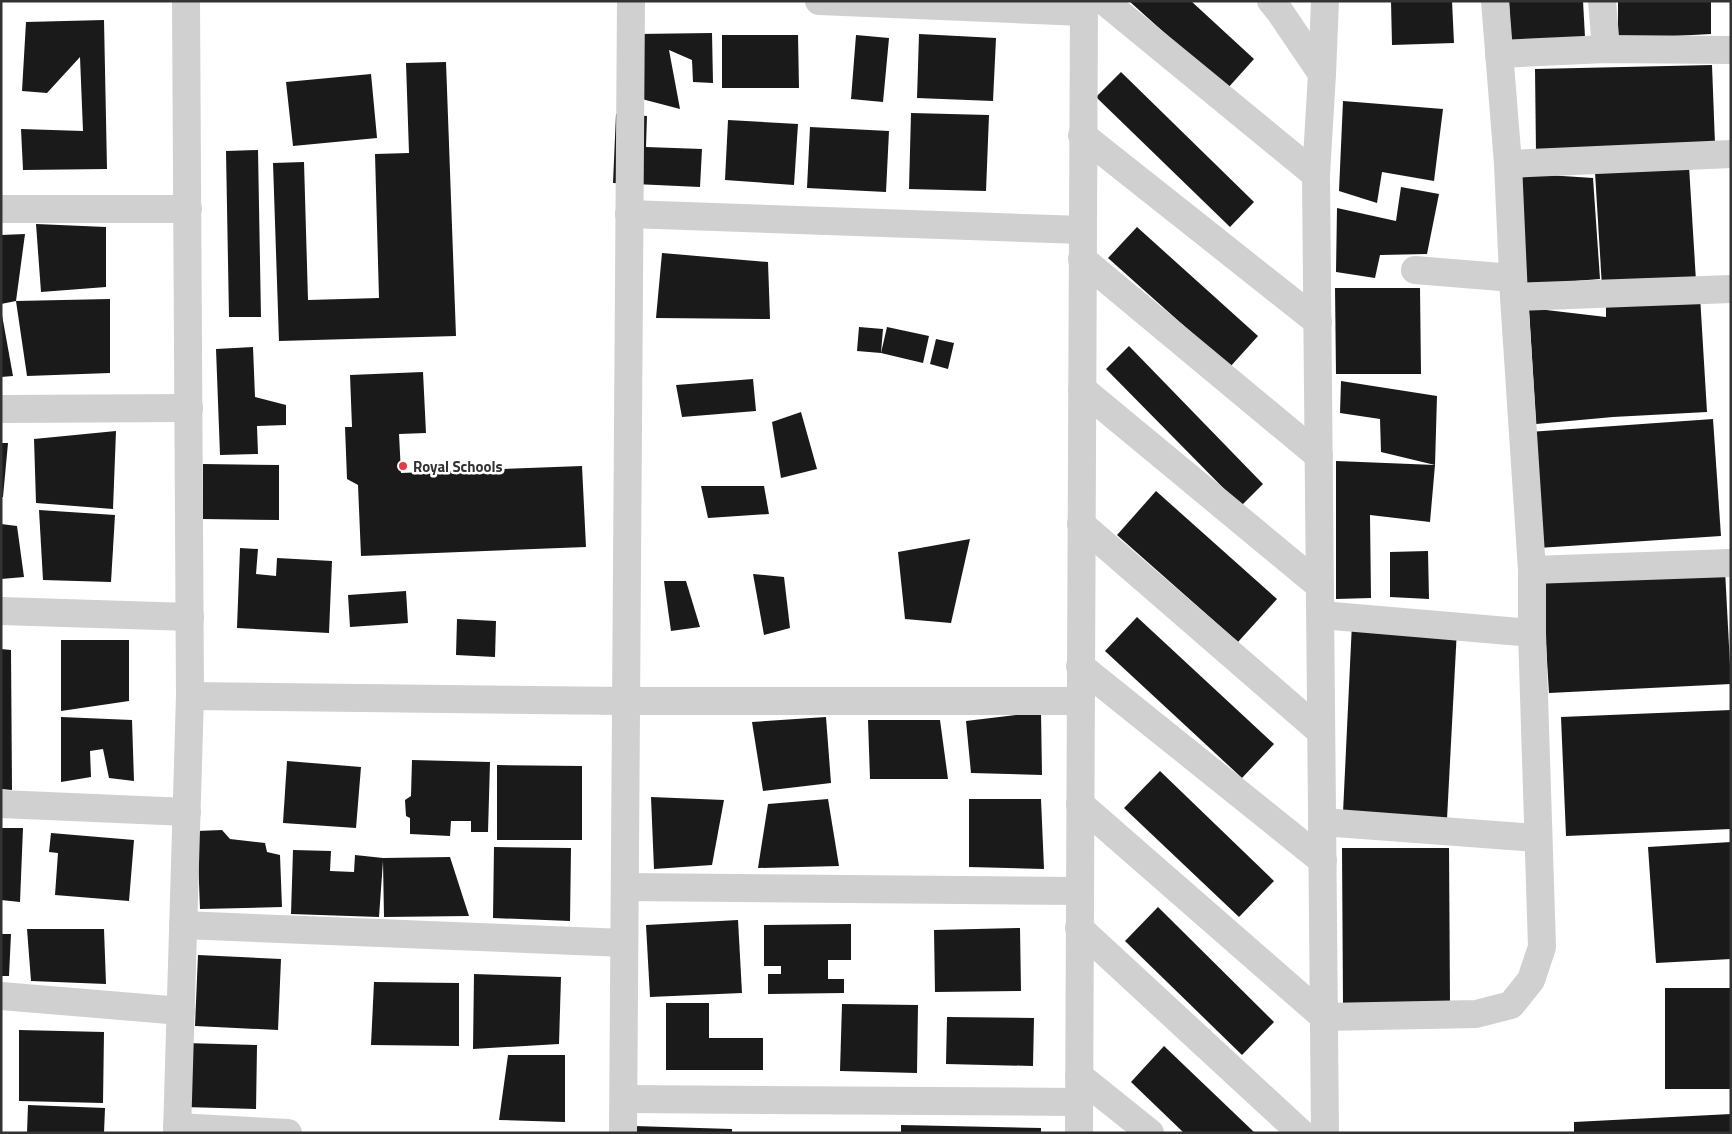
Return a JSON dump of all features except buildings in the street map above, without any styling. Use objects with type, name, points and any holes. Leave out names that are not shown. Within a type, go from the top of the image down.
[{"type":"street","points":[[186,1],[190,696],[177,1130],[288,1133]]},
{"type":"street","points":[[623,1133],[631,1]]},
{"type":"street","points":[[819,1],[1090,5],[1316,175]]},
{"type":"street","points":[[1270,1],[1280,12],[1322,74]]},
{"type":"street","points":[[1324,1],[1316,175],[1325,1133]]},
{"type":"street","points":[[1080,804],[1324,1016],[1476,1014],[1511,1005],[1531,980],[1542,947],[1537,838],[1532,570],[1513,288],[1508,164],[1495,1]]},
{"type":"street","points":[[1602,1],[1606,49]]},
{"type":"street","points":[[1079,1133],[1082,135],[1090,5]]},
{"type":"street","points":[[1498,54],[1606,49],[1731,50]]},
{"type":"street","points":[[1082,135],[1318,322]]},
{"type":"street","points":[[1508,164],[1731,154]]},
{"type":"street","points":[[1,209],[188,209]]},
{"type":"street","points":[[629,214],[1082,230]]},
{"type":"street","points":[[1082,259],[1319,456]]},
{"type":"street","points":[[1415,270],[1513,288],[1731,289]]},
{"type":"street","points":[[1082,389],[1320,586]]},
{"type":"street","points":[[1,409],[189,408]]},
{"type":"street","points":[[1081,524],[1321,732]]},
{"type":"street","points":[[1532,570],[1731,563]]},
{"type":"street","points":[[1,612],[190,617]]},
{"type":"street","points":[[1321,615],[1532,633]]},
{"type":"street","points":[[1080,666],[1322,861]]},
{"type":"street","points":[[190,696],[626,701],[1080,701]]},
{"type":"street","points":[[1,804],[187,812]]},
{"type":"street","points":[[1322,822],[1537,838]]},
{"type":"street","points":[[625,887],[1080,891]]},
{"type":"street","points":[[184,926],[624,943]]},
{"type":"street","points":[[1080,928],[1301,1133]]},
{"type":"street","points":[[1,996],[181,1011]]},
{"type":"street","points":[[624,1099],[1079,1089],[1150,1133]]},
{"type":"place","name":"Royal Schools","points":[[403,466]]}]
